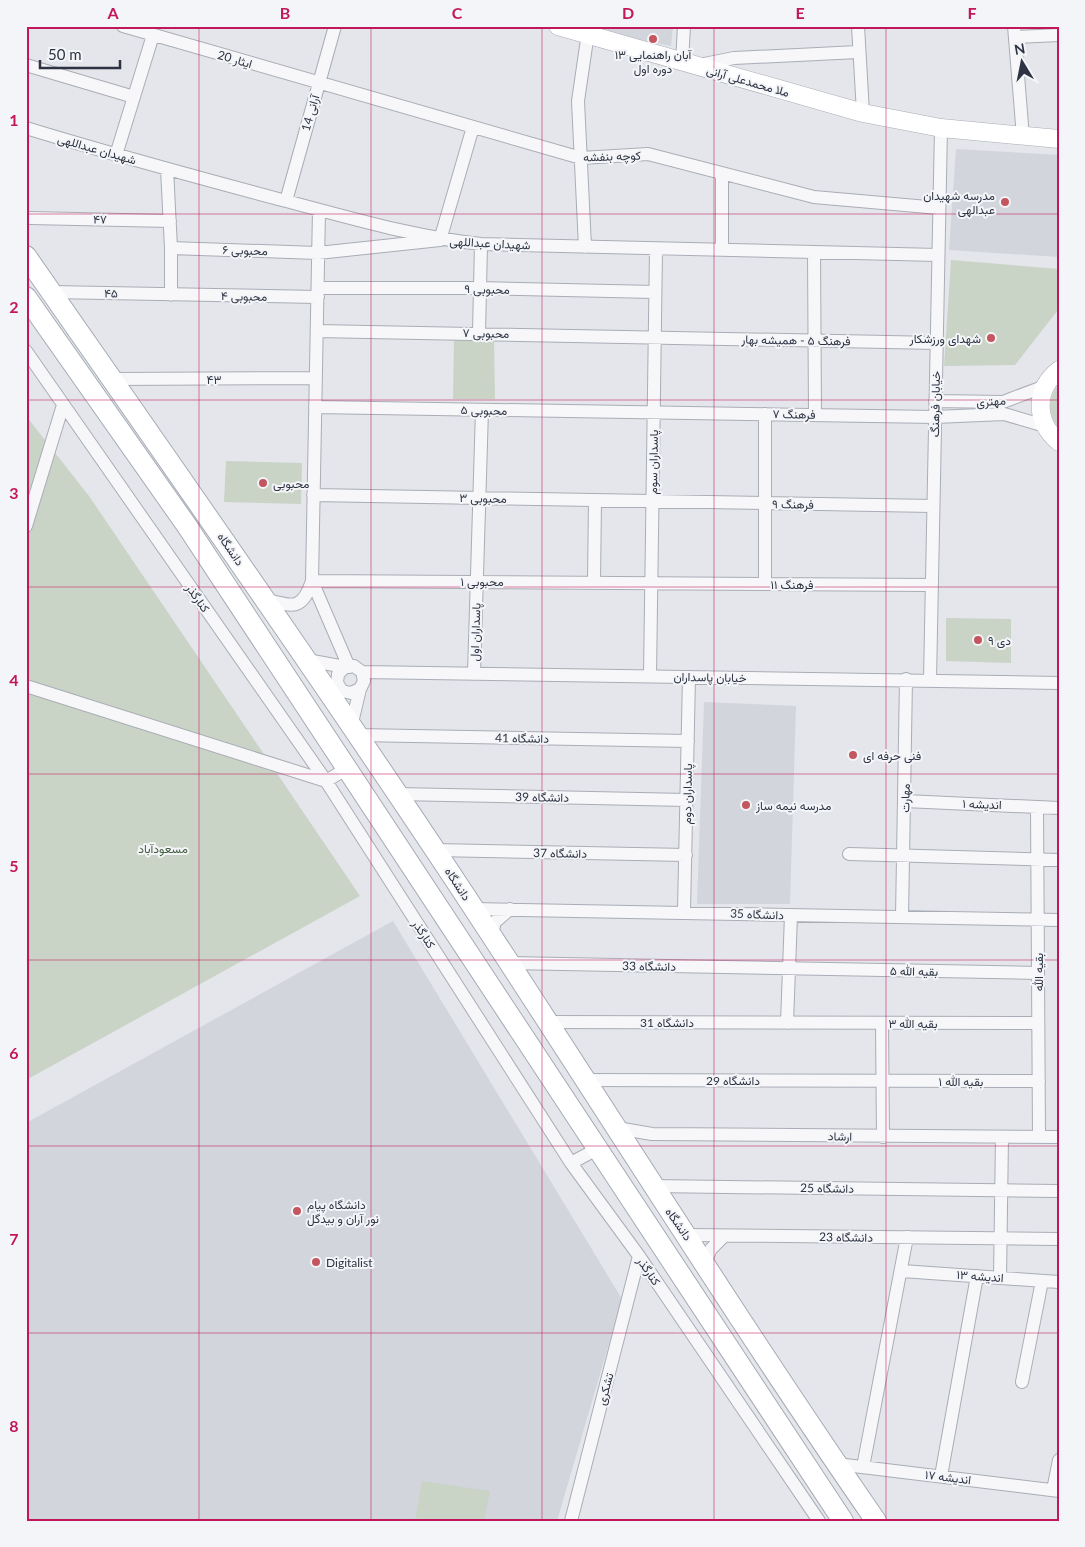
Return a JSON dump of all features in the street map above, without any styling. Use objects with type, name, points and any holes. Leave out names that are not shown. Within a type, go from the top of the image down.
[{"type":"main road","name":"دانشگاه","points":[[26,256],[206,513],[435,850],[617,1128],[652,1186],[687,1234],[876,1521]]},
{"type":"main road","name":"دانشگاه","points":[[26,296],[187,526],[842,1521]]},
{"type":"main road","points":[[187,526],[206,513]]},
{"type":"street","name":"ایثار 20","points":[[123,26],[319,83]]},
{"type":"street","name":"آرانی 14","points":[[286,201],[335,26]]},
{"type":"street","name":"ملا محمدعلی آرانی","points":[[558,26],[589,31],[688,64],[863,113],[940,128],[1059,139]]},
{"type":"street","points":[[684,26],[688,64],[734,58],[858,52]]},
{"type":"street","points":[[858,26],[863,113]]},
{"type":"street","points":[[585,247],[578,101],[589,31]]},
{"type":"street","points":[[1023,137],[1015,32],[1059,35]]},
{"type":"street","points":[[116,156],[153,35]]},
{"type":"street","points":[[26,65],[134,98]]},
{"type":"street","name":"کوچه بنفشه","points":[[319,83],[582,158],[648,154],[814,198],[939,208]]},
{"type":"street","points":[[440,240],[473,127]]},
{"type":"street","name":"شهیدان عبداللهی","points":[[26,128],[116,156],[440,240],[481,244],[938,255]]},
{"type":"street","name":"خیابان فرهنگ","points":[[930,680],[940,128]]},
{"type":"street","points":[[166,169],[172,248],[171,294]]},
{"type":"street","points":[[722,174],[722,250]]},
{"type":"street","points":[[265,599],[288,606],[297,604],[306,598],[312,581],[319,210]]},
{"type":"street","name":"۴۷","points":[[30,218],[170,221]]},
{"type":"street","name":"محبوبی ۶","points":[[172,248],[318,253],[440,240]]},
{"type":"street","points":[[479,333],[481,244]]},
{"type":"street","name":"پاسداران سوم","points":[[650,676],[656,248]]},
{"type":"street","points":[[814,252],[815,415]]},
{"type":"street","name":"محبوبی ۹","points":[[318,293],[480,288],[655,292]]},
{"type":"street","name":"۴۵","points":[[51,292],[171,294]]},
{"type":"street","name":"محبوبی ۴","points":[[171,294],[318,293]]},
{"type":"street","name":"محبوبی ۷","points":[[317,330],[655,337]]},
{"type":"street","name":"فرهنگ ۵ - همیشه بهار","points":[[655,337],[936,343]]},
{"type":"street","name":"کنارگذر","points":[[26,351],[326,781],[571,1164],[639,1256],[819,1521]]},
{"type":"street","points":[[1053,374],[1040,397],[1040,409],[1045,426],[1058,442]]},
{"type":"street","name":"مهتری","points":[[935,401],[1003,402],[1053,374]]},
{"type":"street","name":"۴۳","points":[[112,379],[316,378]]},
{"type":"street","points":[[26,526],[63,405]]},
{"type":"street","name":"محبوبی ۵","points":[[315,407],[654,412]]},
{"type":"street","name":"پاسداران اول","points":[[474,674],[482,410]]},
{"type":"street","name":"فرهنگ ۷","points":[[654,412],[935,416]]},
{"type":"street","points":[[764,584],[765,414]]},
{"type":"street","name":"مهتری","points":[[935,416],[1004,414],[1045,426]]},
{"type":"street","name":"محبوبی ۳","points":[[313,495],[653,501]]},
{"type":"street","points":[[594,582],[595,500]]},
{"type":"street","name":"فرهنگ ۹","points":[[653,501],[933,506]]},
{"type":"street","points":[[312,581],[347,667]]},
{"type":"street","name":"محبوبی ۱","points":[[312,581],[652,583]]},
{"type":"street","name":"فرهنگ ۱۱","points":[[652,583],[932,585]]},
{"type":"street","points":[[307,660],[347,667],[354,666],[362,672],[364,681],[360,689],[354,731]]},
{"type":"street","points":[[347,667],[338,674],[337,683],[342,691],[351,693],[360,689]]},
{"type":"street","name":"خیابان پاسداران","points":[[362,672],[1059,683]]},
{"type":"street","name":"پاسداران دوم","points":[[684,911],[689,676]]},
{"type":"street","name":"مهارت","points":[[902,917],[906,680]]},
{"type":"street","points":[[26,686],[326,781],[348,768]]},
{"type":"street","name":"دانشگاه 41","points":[[354,731],[688,741]]},
{"type":"street","name":"دانشگاه 39","points":[[397,794],[687,800]]},
{"type":"street","name":"اندیشه ۱","points":[[905,801],[1059,808]]},
{"type":"street","name":"بقیه الله","points":[[1037,807],[1039,1137]]},
{"type":"street","name":"دانشگاه 37","points":[[435,850],[686,855]]},
{"type":"street","points":[[848,854],[1059,860]]},
{"type":"street","name":"دانشگاه 35","points":[[474,909],[684,911],[1059,920]]},
{"type":"street","points":[[491,936],[495,922],[510,909]]},
{"type":"street","points":[[788,1023],[791,915]]},
{"type":"street","name":"دانشگاه 33","points":[[509,963],[789,968]]},
{"type":"street","name":"بقیه الله ۵","points":[[789,968],[1038,973]]},
{"type":"street","name":"دانشگاه 31","points":[[547,1022],[788,1023]]},
{"type":"street","name":"بقیه الله ۳","points":[[788,1023],[1038,1023]]},
{"type":"street","points":[[882,1023],[883,1137]]},
{"type":"street","name":"دانشگاه 29","points":[[584,1080],[882,1081]]},
{"type":"street","name":"بقیه الله ۱","points":[[882,1081],[1039,1081]]},
{"type":"street","name":"ارشاد","points":[[617,1128],[652,1134],[1059,1137]]},
{"type":"street","points":[[636,1159],[640,1146],[652,1134]]},
{"type":"street","points":[[1000,1278],[1002,1137]]},
{"type":"street","points":[[571,1164],[597,1149]]},
{"type":"street","name":"دانشگاه 25","points":[[652,1186],[1059,1191]]},
{"type":"street","name":"دانشگاه 23","points":[[687,1234],[724,1236],[1059,1239]]},
{"type":"street","points":[[705,1262],[711,1249],[724,1236]]},
{"type":"street","points":[[863,1467],[907,1237]]},
{"type":"street","name":"تشکری","points":[[571,1521],[639,1256]]},
{"type":"street","name":"اندیشه ۱۳","points":[[902,1271],[1059,1282]]},
{"type":"street","points":[[941,1476],[977,1276]]},
{"type":"street","points":[[1022,1382],[1042,1281]]},
{"type":"street","points":[[1056,1491],[1059,1460]]},
{"type":"street","name":"اندیشه ۱۷","points":[[837,1464],[1056,1491]]},
{"type":"shaded area","name":"۱۳ آبان راهنمایی دوره اول","points":[[599,26],[673,26],[671,46],[599,32]]},
{"type":"shaded area","name":"مدرسه شهیدان عبدالهی","points":[[956,149],[1059,155],[1059,257],[949,250]]},
{"type":"shaded area","name":"مدرسه نیمه ساز","points":[[704,702],[796,706],[790,904],[697,904]]},
{"type":"shaded area","name":"دانشگاه پیام نور آران و بیدگل","points":[[393,921],[622,1299],[557,1521],[26,1521],[26,1123]]},
{"type":"green space","name":"شهدای ورزشکار","points":[[951,260],[1059,269],[1058,310],[1015,365],[944,366]]},
{"type":"green space","points":[[454,340],[494,341],[495,399],[453,399]]},
{"type":"green space","points":[[1059,384],[1059,428],[1052,417],[1050,406],[1055,389]]},
{"type":"green space","name":"مسعودآباد","points":[[26,416],[89,496],[360,896],[26,1080]]},
{"type":"green space","name":"محبوبی","points":[[226,461],[302,463],[301,504],[224,502]]},
{"type":"green space","name":"۹ دی","points":[[946,618],[1011,619],[1011,663],[946,661]]},
{"type":"green space","points":[[422,1481],[490,1491],[484,1521],[415,1521]]},
{"type":"place","name":"۱۳ آبان راهنمایی دوره اول","points":[[653,39]]},
{"type":"place","name":"مدرسه شهیدان عبدالهی","points":[[1005,202]]},
{"type":"place","name":"شهدای ورزشکار","points":[[991,338]]},
{"type":"place","name":"محبوبی","points":[[263,483]]},
{"type":"place","name":"۹ دی","points":[[978,640]]},
{"type":"place","name":"فنی حرفه ای","points":[[853,755]]},
{"type":"place","name":"مدرسه نیمه ساز","points":[[746,805]]},
{"type":"place","name":"دانشگاه پیام نور آران و بیدگل","points":[[297,1211]]},
{"type":"place","name":"Digitalist","points":[[316,1262]]}]
